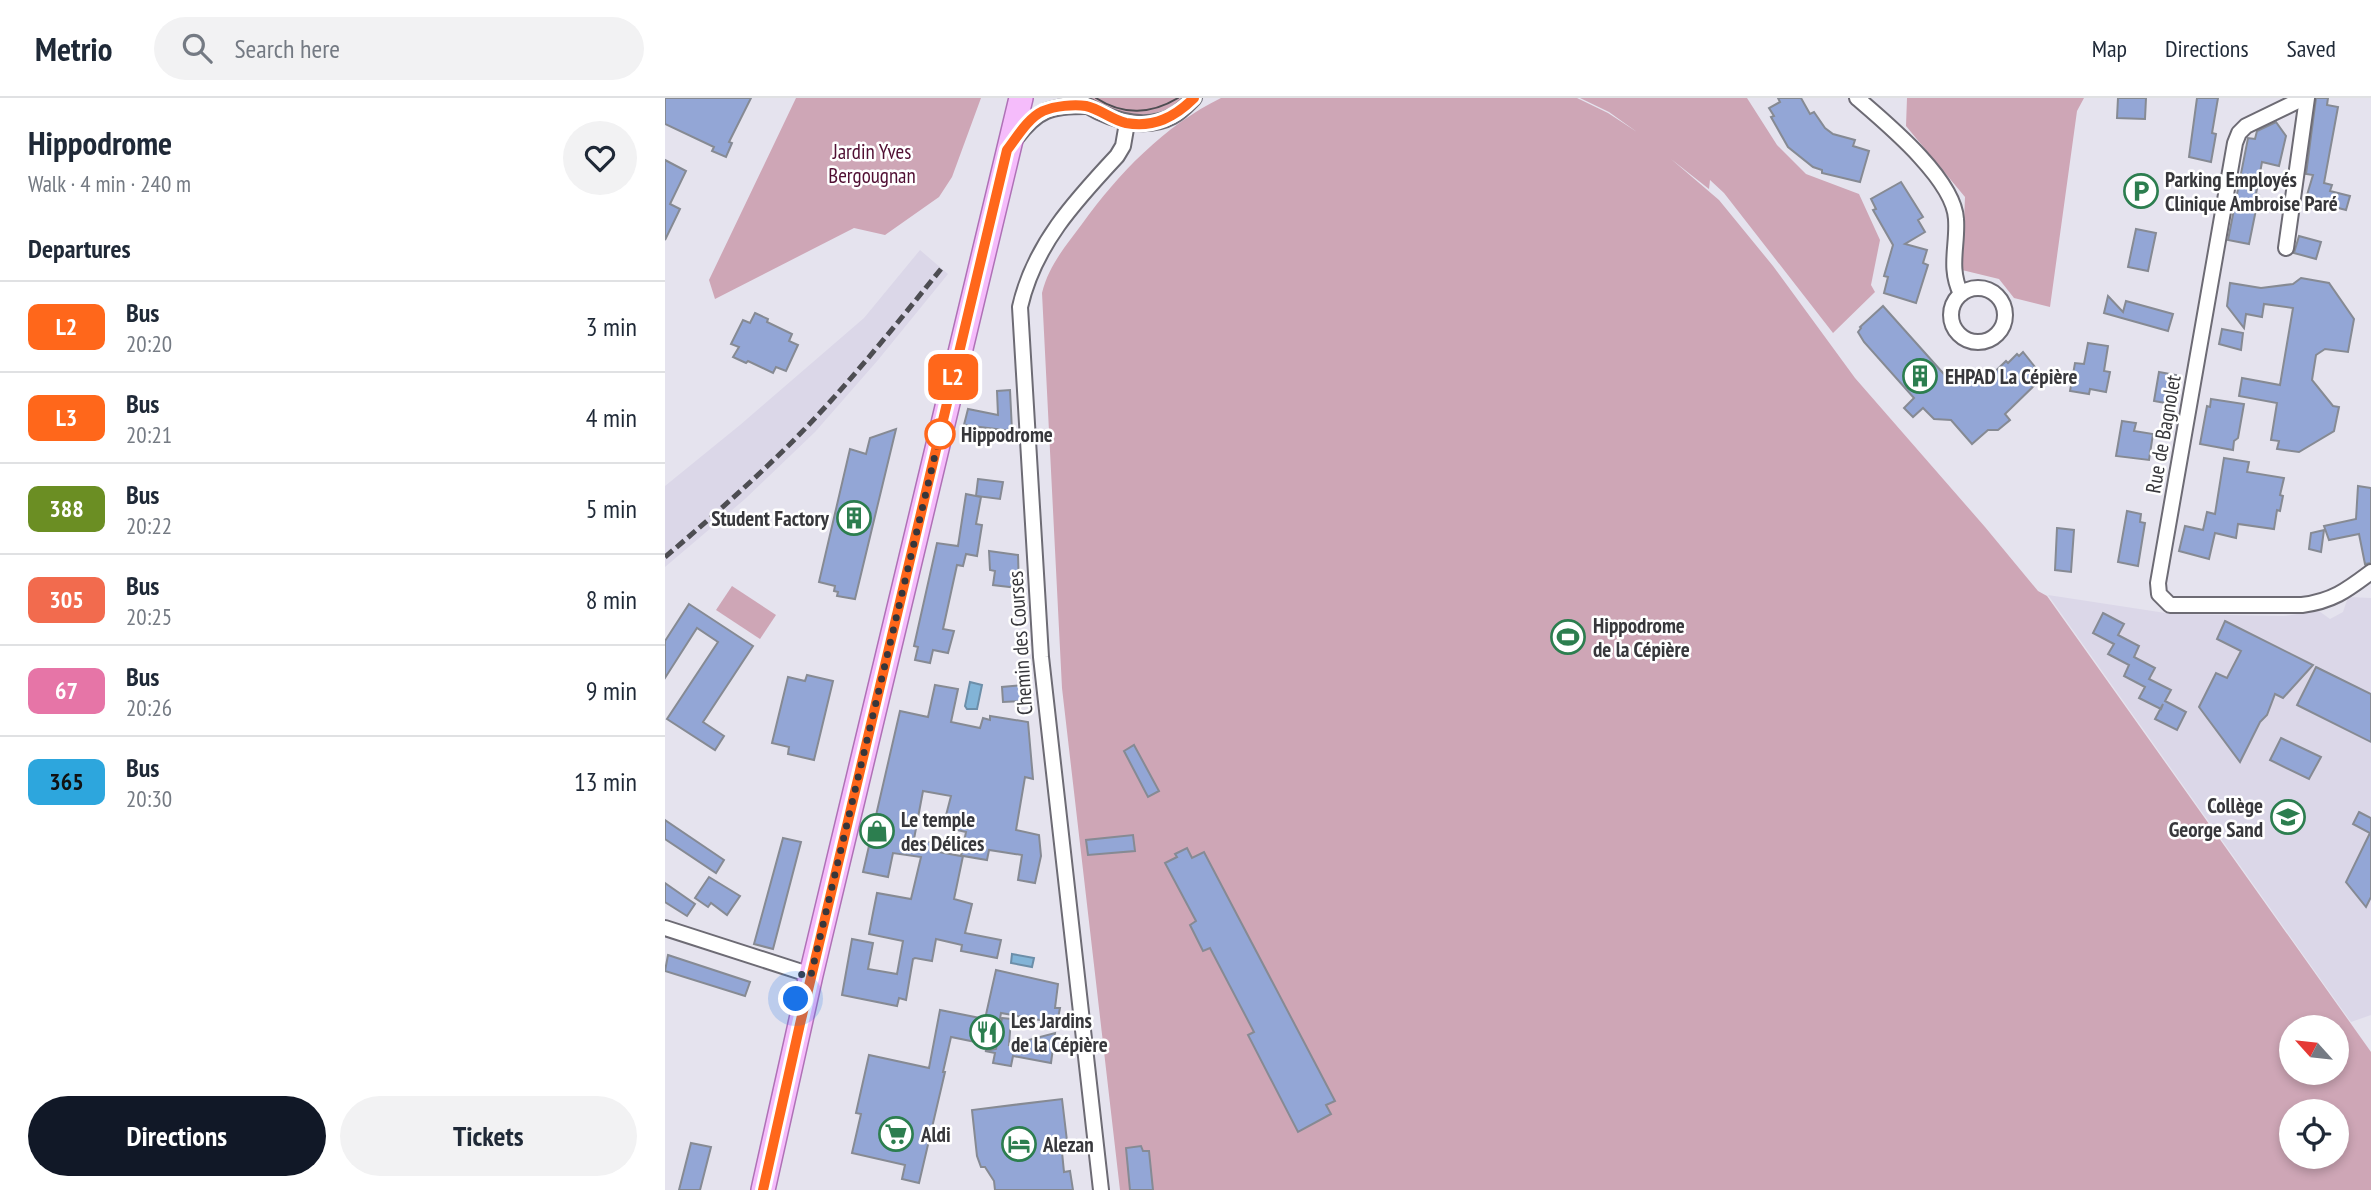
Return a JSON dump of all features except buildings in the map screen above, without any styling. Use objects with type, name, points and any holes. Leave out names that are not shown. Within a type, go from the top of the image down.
[{"type":"main road","points":[[763,1190],[807,974],[919,477],[936,380],[1004,98]]},
{"type":"main road","points":[[751,1190],[807,974],[1020,98]]},
{"type":"street","points":[[1007,150],[1024,127],[1041,112],[1055,107],[1080,102],[1127,123],[1175,116],[1194,98]]},
{"type":"street","points":[[1857,98],[1899,135],[1941,181],[1953,201],[1956,218],[1954,280],[1961,294]]},
{"type":"street","points":[[2286,248],[2306,116],[2306,98]]},
{"type":"street","name":"Rue de Bagnolet","points":[[2306,98],[2246,126],[2235,143],[2160,570],[2159,594],[2170,605],[2179,606],[2302,605],[2318,603],[2340,595],[2371,572]]},
{"type":"street","name":"Chemin des Courses","points":[[1101,1190],[1042,668],[1020,307],[1025,283],[1035,260],[1067,211],[1117,156],[1123,146],[1127,123]]},
{"type":"street","points":[[665,928],[807,974]]},
{"type":"shaded area","points":[[920,250],[948,274],[815,432],[745,499],[665,567],[665,486],[864,318]]},
{"type":"shaded area","name":"Collège George Sand","points":[[2048,595],[2172,614],[2284,616],[2319,611],[2330,619],[2343,612],[2348,597],[2371,598],[2371,1015],[2351,1022],[2349,1015],[2346,1015]]},
{"type":"green space","name":"Jardin Yves Bergougnan","points":[[796,98],[981,98],[952,177],[939,197],[885,235],[854,228],[715,299],[709,280]]},
{"type":"green space","points":[[1088,98],[1186,98],[1162,111],[1137,115],[1112,111]]},
{"type":"green space","name":"Hippodrome de la Cépière","points":[[1221,98],[1577,98],[1608,113],[1637,132],[1609,112],[1580,98],[1747,98],[1777,145],[1806,174],[1859,194],[1880,240],[1871,285],[1875,292],[1833,333],[1724,193],[1710,180],[1709,189],[1671,159],[1719,200],[1773,266],[1855,378],[2038,591],[2047,596],[2345,1015],[2279,1015],[2279,1085],[2349,1085],[2349,1021],[2371,1052],[2371,1190],[1120,1190],[1062,688],[1042,293],[1058,257],[1096,205],[1144,152],[1180,122]]},
{"type":"green space","points":[[1907,98],[2084,98],[2077,111],[2050,307],[2014,298],[1999,279],[1962,270],[1965,197],[1906,126]]},
{"type":"green space","points":[[732,586],[776,615],[760,639],[716,610]]},
{"type":"water","points":[[970,682],[982,685],[977,709],[967,709],[965,706]]},
{"type":"water","points":[[1012,954],[1034,958],[1032,967],[1011,963]]},
{"type":"tram line","points":[[1096,98],[1117,108],[1137,111],[1158,107],[1178,98]]},
{"type":"railway","points":[[665,557],[764,469],[815,419],[941,269]]},
{"type":"bus line","name":"L2","points":[[763,1190],[1007,150],[1024,127],[1041,112],[1055,107],[1086,106],[1127,123],[1145,122],[1175,116],[1194,98]]},
{"type":"place","name":"Parking Employés Clinique Ambroise Paré","points":[[2141,191]]},
{"type":"place","name":"EHPAD La Cépière","points":[[1920,376]]},
{"type":"place","name":"Hippodrome","points":[[940,434]]},
{"type":"place","name":"Student Factory","points":[[854,518]]},
{"type":"place","name":"Hippodrome de la Cépière","points":[[1568,637]]},
{"type":"place","name":"Collège George Sand","points":[[2288,817]]},
{"type":"place","name":"Le temple des Délices","points":[[877,831]]},
{"type":"place","name":"Les Jardins de la Cépière","points":[[987,1032]]},
{"type":"place","name":"Aldi","points":[[896,1134]]},
{"type":"place","name":"Alezan","points":[[1019,1144]]},
{"type":"route","points":[[796,999],[802,973],[811,975],[940,434]]}]
